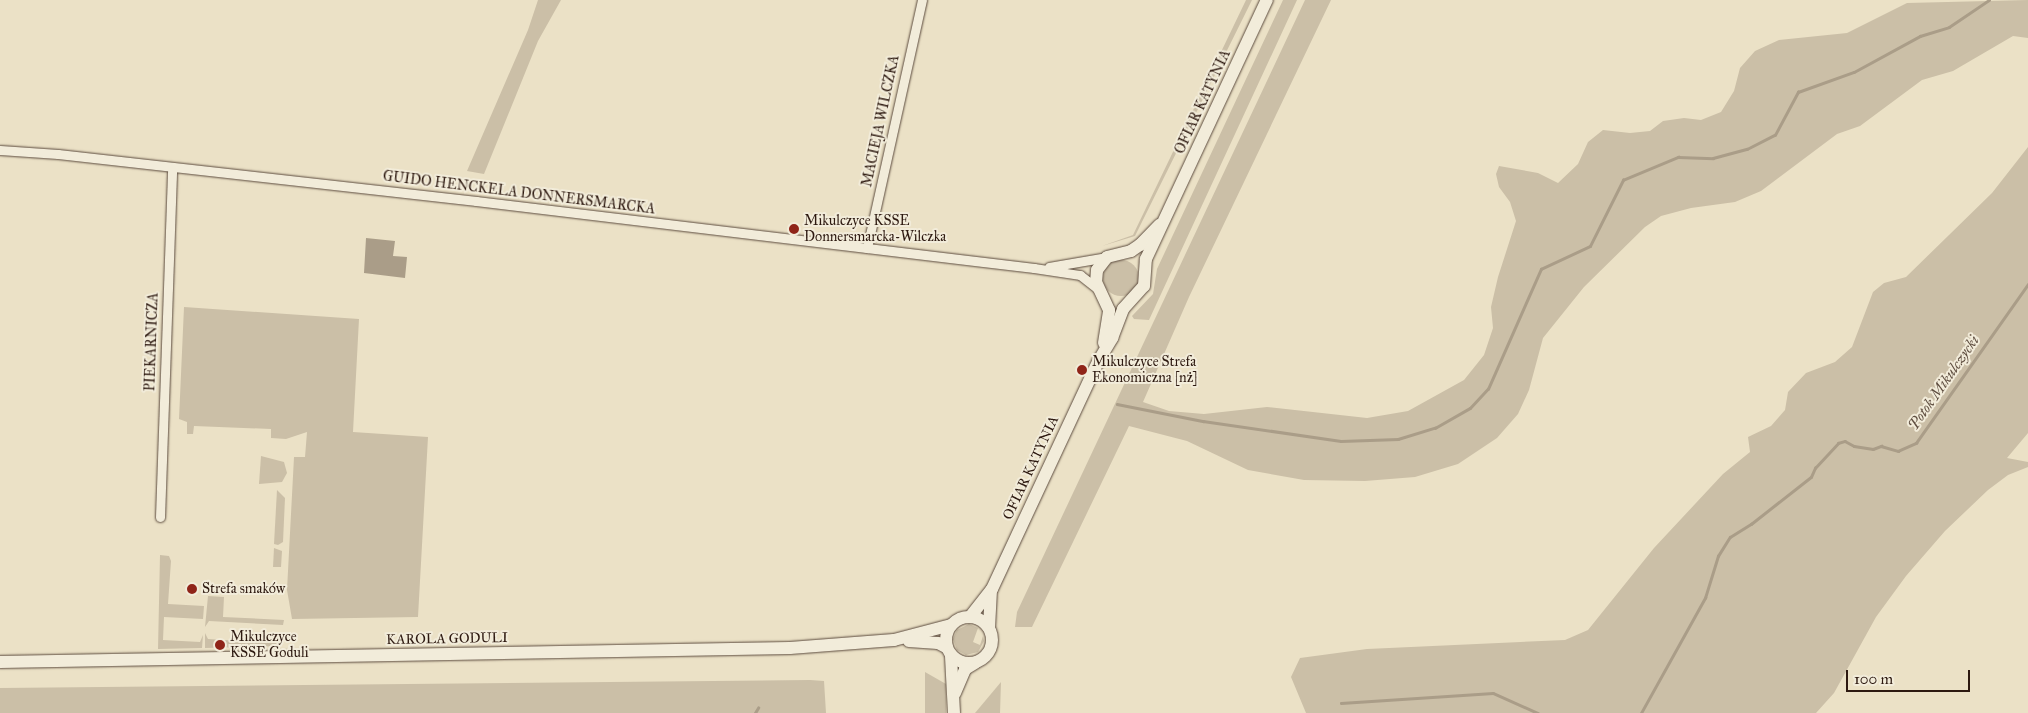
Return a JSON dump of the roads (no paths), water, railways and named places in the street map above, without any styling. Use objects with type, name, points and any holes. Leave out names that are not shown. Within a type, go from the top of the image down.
[{"type":"street","name":"MACIEJA WILCZKA","points":[[867,248],[922,0]]},
{"type":"street","name":"OFIAR KATYNIA","points":[[970,617],[992,589],[1099,360],[1112,338],[1123,309],[1144,286],[1146,259],[1268,0]]},
{"type":"street","name":"GUIDO HENCKELA DONNERSMARCKA","points":[[0,150],[44,152],[1034,268],[1080,275],[1100,293]]},
{"type":"street","name":"PIEKARNICZA","points":[[160,517],[172,167]]},
{"type":"street","name":"OFIAR KATYNIA","points":[[1099,360],[1109,319],[1100,293],[1097,270],[1107,257],[1124,253],[1140,245],[1166,216]]},
{"type":"street","points":[[1124,253],[1139,261],[1145,272]]},
{"type":"street","name":"GUIDO HENCKELA DONNERSMARCKA","points":[[1034,268],[1107,257]]},
{"type":"street","points":[[1100,293],[1117,303],[1133,300]]},
{"type":"street","name":"OFIAR KATYNIA","points":[[989,628],[992,589]]},
{"type":"street","points":[[954,695],[965,669],[986,657],[992,646],[989,628],[979,619],[970,617],[951,625],[946,636],[954,695],[954,713]]},
{"type":"street","name":"KAROLA GODULI","points":[[894,640],[951,625]]},
{"type":"street","name":"KAROLA GODULI","points":[[0,662],[770,648],[894,640],[938,642],[949,652]]},
{"type":"street","points":[[949,652],[960,662],[975,663]]},
{"type":"waterway","points":[[1117,404],[1203,421],[1341,441],[1398,439],[1435,428],[1470,408],[1488,389],[1541,269],[1590,246],[1623,180],[1678,157],[1713,158],[1747,149],[1775,135],[1798,92],[1854,72],[1920,36],[1949,27],[1989,0]]},
{"type":"waterway","name":"Potok Mikulczycki","points":[[1641,713],[1705,598],[1718,556],[1730,537],[1751,524],[1811,477],[1815,468],[1838,443],[1845,441],[1854,446],[1873,449],[1881,446],[1898,451],[1916,443],[2028,284]]},
{"type":"waterway","points":[[1341,703],[1493,693],[1538,713]]},
{"type":"waterway","points":[[755,713],[758,708]]},
{"type":"place","name":"Mikulczyce KSSE Donnersmarcka-Wilczka","points":[[794,229]]},
{"type":"place","name":"Mikulczyce Strefa Ekonomiczna [nż]","points":[[1082,370]]},
{"type":"place","name":"Strefa smaków","points":[[192,589]]},
{"type":"place","name":"Mikulczyce KSSE Goduli","points":[[220,645]]}]
